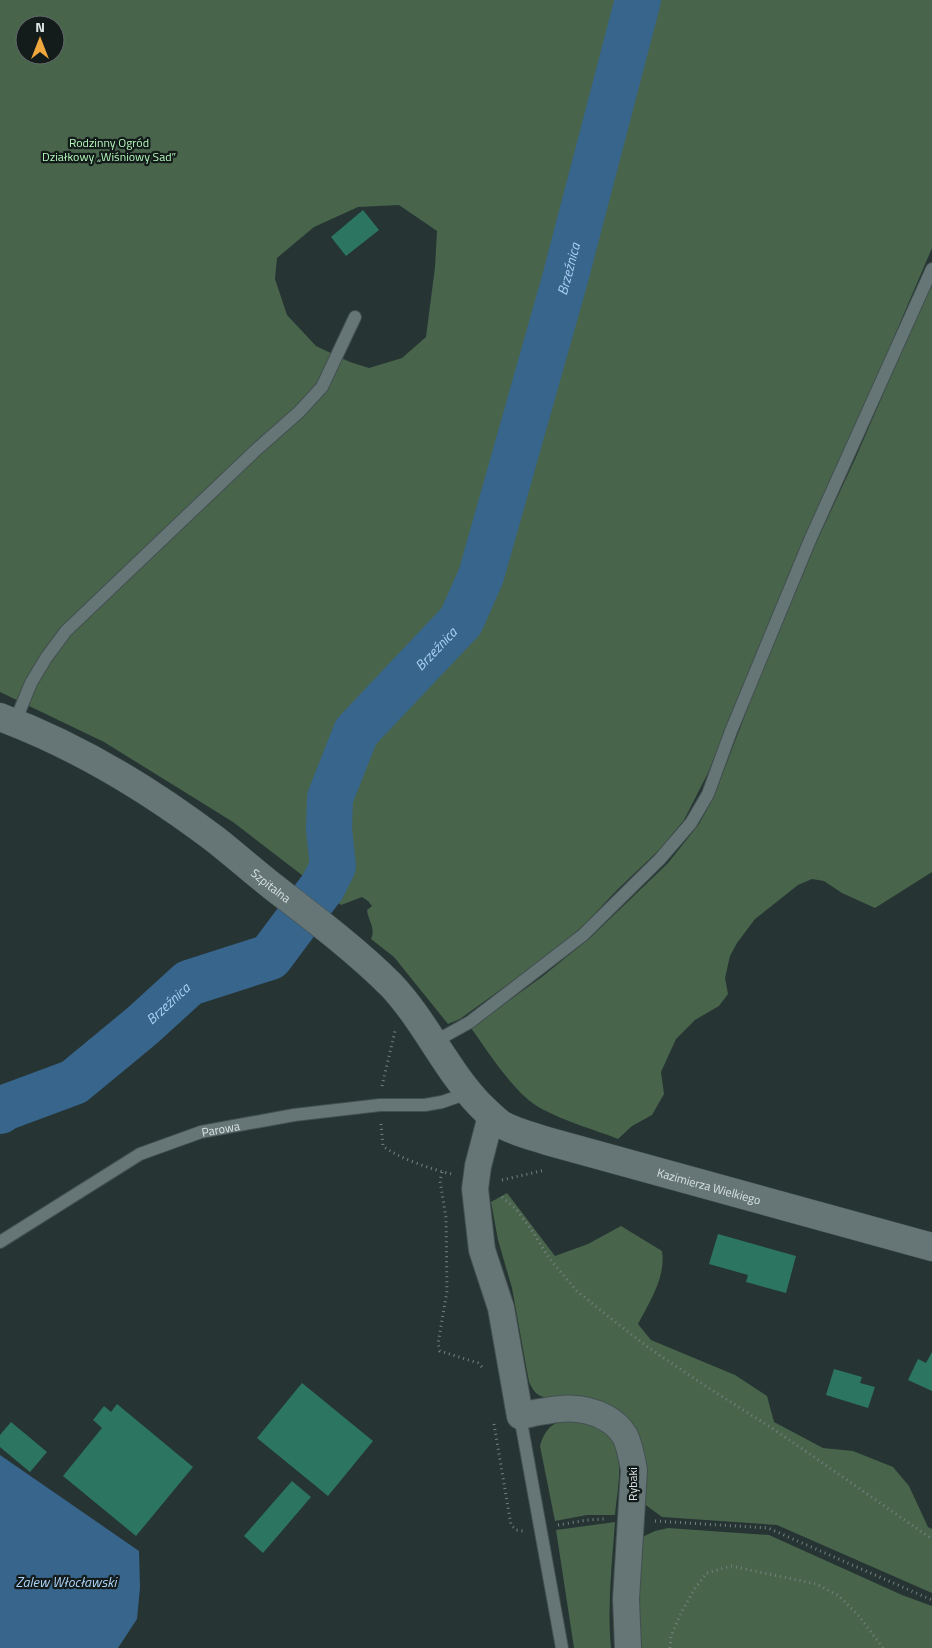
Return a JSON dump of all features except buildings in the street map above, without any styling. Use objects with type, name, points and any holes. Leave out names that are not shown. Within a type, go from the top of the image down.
[{"type":"street","name":"Szpitalna","points":[[7,720],[58,741],[129,781],[216,840],[264,879],[392,986],[434,1042],[468,1092],[491,1116]]},
{"type":"street","points":[[491,1116],[476,1184],[482,1250],[501,1308],[520,1416]]},
{"type":"street","name":"Kazimierza Wielkiego","points":[[491,1116],[510,1127],[547,1141],[932,1247]]},
{"type":"street","name":"Rybaki","points":[[520,1416],[553,1409],[574,1408],[595,1412],[614,1423],[625,1436],[634,1470],[626,1599],[628,1648]]},
{"type":"lane","points":[[434,1042],[470,1022],[583,935],[660,859],[691,822],[708,794],[731,731],[810,540],[932,269]]},
{"type":"lane","points":[[7,720],[66,631],[257,449],[299,412],[322,387],[355,317]]},
{"type":"lane","name":"Parowa","points":[[0,1242],[140,1154],[201,1132],[294,1115],[380,1104],[425,1105],[442,1102],[468,1092]]},
{"type":"lane","points":[[520,1416],[562,1648]]},
{"type":"path","points":[[394,1022],[395,1031],[380,1092],[382,1139],[384,1146],[388,1150],[500,1195],[516,1210],[531,1229],[548,1258],[577,1291],[650,1348],[775,1430],[932,1539]]},
{"type":"path","points":[[476,1184],[549,1170]]},
{"type":"path","points":[[631,1520],[768,1528],[932,1600]]},
{"type":"path","points":[[670,1648],[671,1636],[695,1588],[707,1573],[731,1566],[816,1584],[839,1596],[859,1616],[883,1648]]},
{"type":"green space","name":"Rodzinny Ogród Działkowy „Wiśniowy Sad”","points":[[0,0],[932,0],[932,248],[867,400],[788,576],[708,773],[684,820],[660,849],[584,925],[551,953],[460,1019],[448,1024],[394,957],[371,939],[373,931],[367,910],[372,906],[368,901],[362,897],[341,905],[233,822],[104,742],[0,692]],"holes":[[[399,205],[437,231],[435,267],[426,337],[402,358],[369,368],[350,362],[316,346],[287,315],[275,279],[277,258],[314,227],[358,207]]]},
{"type":"green space","points":[[932,281],[932,872],[875,908],[842,893],[824,881],[812,879],[798,885],[755,919],[737,943],[730,956],[725,978],[728,994],[719,1006],[695,1020],[676,1039],[661,1072],[664,1094],[652,1115],[632,1126],[618,1139],[551,1114],[532,1103],[512,1084],[471,1028],[543,976],[591,937],[668,863],[699,824],[712,800],[755,689],[816,543],[856,457]]},
{"type":"green space","points":[[507,1193],[555,1256],[588,1244],[621,1226],[662,1251],[662,1270],[652,1298],[638,1324],[651,1340],[735,1375],[767,1396],[774,1422],[823,1448],[853,1451],[893,1467],[909,1486],[928,1527],[932,1529],[932,1593],[777,1525],[662,1517],[643,1503],[642,1452],[554,1398],[538,1395],[529,1382],[512,1288],[498,1240],[491,1202]]},
{"type":"green space","points":[[573,1418],[603,1429],[611,1436],[616,1446],[619,1481],[615,1515],[587,1515],[555,1521],[540,1446],[548,1429],[556,1423]]},
{"type":"green space","points":[[615,1522],[611,1569],[611,1648],[574,1648],[556,1530]]},
{"type":"green space","points":[[668,1528],[769,1535],[902,1595],[932,1606],[932,1648],[638,1648],[640,1538],[655,1531]]},
{"type":"water","name":"Zalew Włocławski","points":[[0,1455],[139,1551],[140,1587],[137,1619],[118,1648],[0,1648]]},
{"type":"waterway","name":"Brzeźnica","points":[[0,1111],[74,1082],[143,1025],[189,983],[270,957],[323,886],[333,866],[329,829],[330,798],[356,732],[461,621],[481,576],[565,279],[638,0]]}]
